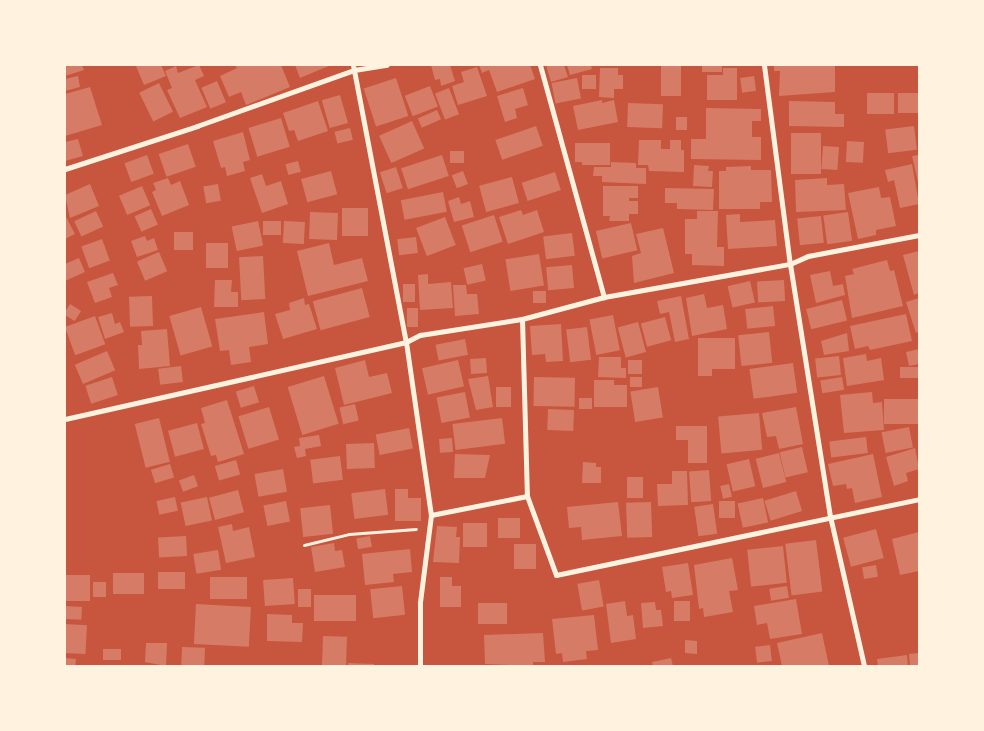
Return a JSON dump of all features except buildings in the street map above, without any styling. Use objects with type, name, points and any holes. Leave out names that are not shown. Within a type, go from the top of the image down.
[{"type":"street","points":[[65,168],[197,126],[353,68],[387,65]]},
{"type":"street","points":[[540,65],[604,297]]},
{"type":"street","points":[[764,65],[790,264],[830,516],[864,666]]},
{"type":"street","points":[[353,68],[406,342],[431,515],[427,528],[420,602],[420,666]]},
{"type":"street","points":[[65,419],[406,342],[420,335],[522,319],[604,297],[790,264],[808,256],[919,235]]},
{"type":"street","points":[[522,319],[527,496],[556,575],[830,516],[919,499]]},
{"type":"street","points":[[431,515],[527,496]]},
{"type":"path","points":[[304,545],[349,534],[427,528]]}]
